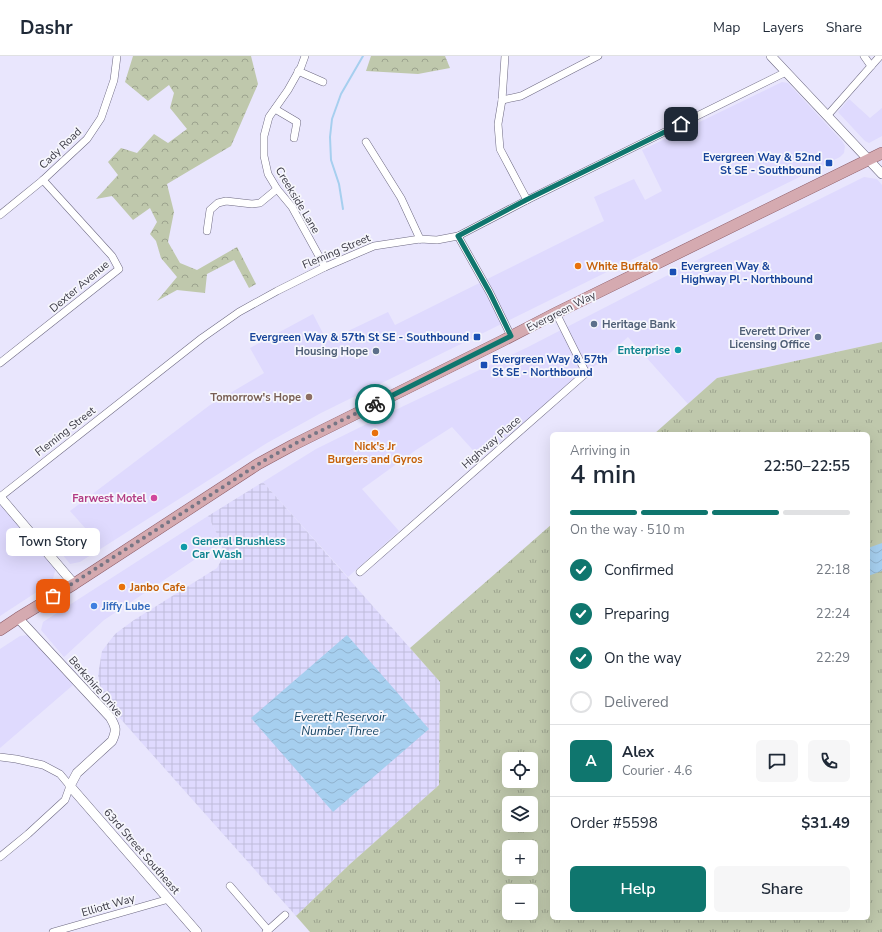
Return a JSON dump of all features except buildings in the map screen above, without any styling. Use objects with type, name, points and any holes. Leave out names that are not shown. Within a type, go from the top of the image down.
[{"type":"main road","name":"Evergreen Way","points":[[0,630],[74,584],[265,460],[298,442],[882,153]]},
{"type":"street","name":"Cady Road","points":[[0,215],[43,180],[87,139],[101,118],[114,80],[117,56]]},
{"type":"street","name":"Creekside Lane","points":[[305,56],[288,90],[269,117],[264,136],[264,156],[268,174],[292,207],[325,267]]},
{"type":"street","points":[[505,56],[502,100],[498,124],[500,149],[526,200]]},
{"type":"street","points":[[502,100],[521,96],[598,56]]},
{"type":"street","points":[[771,56],[882,174]]},
{"type":"street","points":[[864,56],[871,66]]},
{"type":"street","points":[[827,116],[880,56]]},
{"type":"street","points":[[298,71],[323,82]]},
{"type":"street","name":"Fleming Street","points":[[0,497],[202,338],[239,312],[277,290],[374,246],[420,239],[437,240],[458,236],[526,200],[786,72]]},
{"type":"street","points":[[274,109],[297,122],[294,138]]},
{"type":"street","points":[[366,142],[401,198],[420,239]]},
{"type":"street","name":"Dexter Avenue","points":[[0,364],[119,269],[112,256],[43,180]]},
{"type":"street","points":[[207,231],[210,210],[218,203],[260,203],[278,189]]},
{"type":"street","points":[[458,236],[490,293],[511,336]]},
{"type":"street","name":"Highway Place","points":[[360,572],[586,373],[556,313]]},
{"type":"street","points":[[0,497],[74,584]]},
{"type":"street","name":"Berkshire Drive","points":[[0,858],[65,800],[77,773],[112,741],[116,726],[110,716],[18,618]]},
{"type":"street","points":[[0,757],[43,765],[60,774],[70,786]]},
{"type":"street","name":"63rd Street Southeast","points":[[70,786],[197,932]]},
{"type":"street","points":[[230,886],[267,931],[285,915]]},
{"type":"street","name":"Elliott Way","points":[[53,932],[169,900]]},
{"type":"shaded area","points":[[782,82],[788,83],[842,141],[845,146],[844,153],[840,157],[321,413],[267,443],[80,562],[70,564],[58,549],[74,539],[76,534],[86,529],[70,511],[210,405],[264,373],[250,348],[313,314],[327,341],[388,312],[395,325],[604,221],[594,197],[634,179],[645,200],[662,191],[642,150]]},
{"type":"shaded area","points":[[849,99],[870,118],[882,108],[882,136],[869,143],[865,141],[838,112]]},
{"type":"shaded area","points":[[864,177],[877,179],[882,185],[882,342],[717,378],[688,404],[628,337],[601,361],[480,458],[452,427],[416,450],[362,489],[399,531],[348,577],[263,482],[316,449],[526,348],[707,255]]},
{"type":"shaded area","points":[[263,482],[440,682],[439,785],[350,864],[296,916],[118,716],[101,692],[98,675],[102,651],[115,634],[134,620],[217,568],[223,557],[221,542],[208,516]]},
{"type":"shaded area","points":[[0,505],[56,568],[52,582],[0,616]]},
{"type":"shaded area","points":[[208,516],[221,542],[104,620],[64,657],[41,630],[43,622]]},
{"type":"shaded area","points":[[28,635],[73,685],[0,748],[0,649],[20,636]]},
{"type":"green space","points":[[133,56],[251,56],[258,84],[231,146],[167,184],[174,212],[168,242],[180,263],[197,270],[237,247],[256,284],[249,288],[234,260],[207,274],[205,293],[177,290],[157,301],[177,277],[161,258],[156,241],[150,234],[157,222],[150,208],[133,220],[112,196],[96,199],[118,175],[108,162],[121,148],[137,153],[154,134],[168,143],[187,129],[170,108],[174,93],[169,85],[148,101],[125,82]]},
{"type":"green space","points":[[371,56],[445,56],[450,68],[418,74],[366,71]]},
{"type":"green space","points":[[882,342],[882,932],[310,932],[296,916],[350,864],[439,785],[440,682],[410,648],[550,526],[550,920],[870,920],[870,432],[656,432],[717,378]]},
{"type":"water","points":[[882,543],[882,571],[870,575],[870,547]]},
{"type":"water","name":"Everett Reservoir Number Three","points":[[347,635],[429,729],[333,812],[251,718]]},
{"type":"waterway","points":[[343,209],[339,184],[331,160],[330,137],[332,119],[341,94],[363,56]]},
{"type":"way so far","points":[[53,596],[74,584],[265,460],[375,404]]},
{"type":"place","name":"Evergreen Way & 52nd St SE - Southbound","points":[[829,163]]},
{"type":"place","name":"White Buffalo","points":[[578,266]]},
{"type":"place","name":"Evergreen Way & Highway Pl - Northbound","points":[[673,272]]},
{"type":"place","name":"Heritage Bank","points":[[594,324]]},
{"type":"place","name":"Evergreen Way & 57th St SE - Southbound","points":[[477,337]]},
{"type":"place","name":"Everett Driver Licensing Office","points":[[818,337]]},
{"type":"place","name":"Enterprise","points":[[678,350]]},
{"type":"place","name":"Housing Hope","points":[[376,351]]},
{"type":"place","name":"Evergreen Way & 57th St SE - Northbound","points":[[484,365]]},
{"type":"place","name":"Tomorrow's Hope","points":[[309,397]]},
{"type":"place","name":"Nick's Jr Burgers and Gyros","points":[[375,433]]},
{"type":"place","name":"Farwest Motel","points":[[154,498]]},
{"type":"place","name":"General Brushless Car Wash","points":[[184,547]]},
{"type":"place","name":"Janbo Cafe","points":[[122,587]]},
{"type":"place","name":"Town Story","points":[[53,596]]},
{"type":"place","name":"Jiffy Lube","points":[[94,606]]},
{"type":"route","points":[[375,404],[511,336],[490,293],[458,236],[526,200],[681,124]]}]
